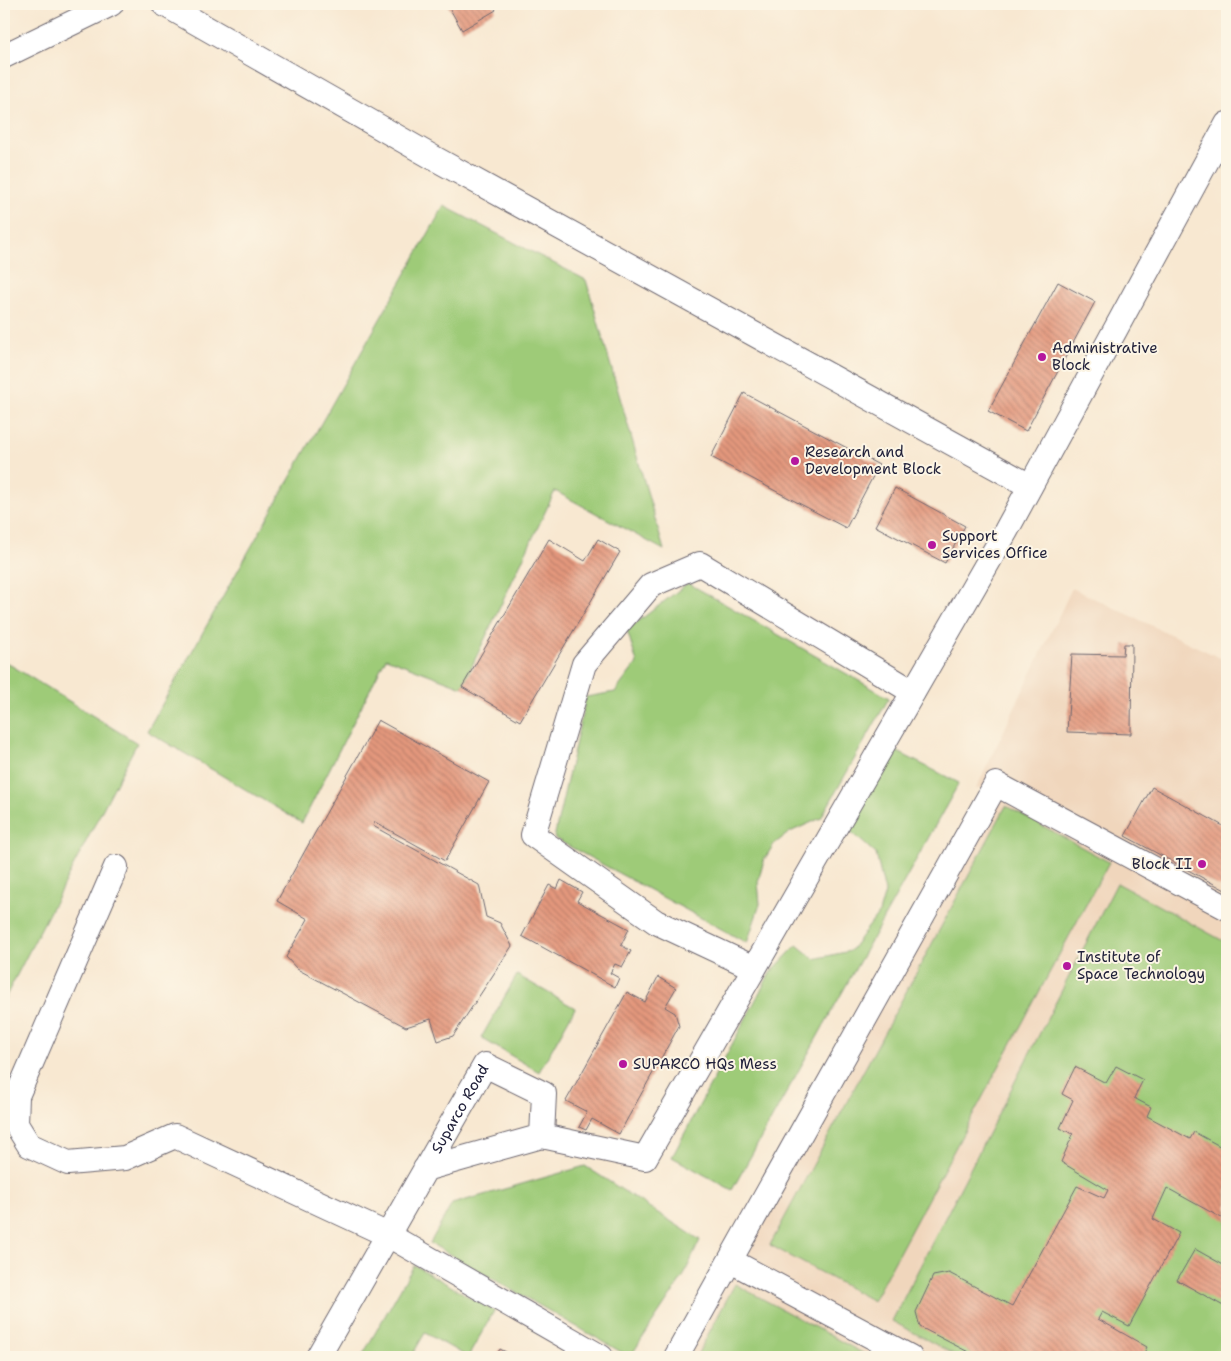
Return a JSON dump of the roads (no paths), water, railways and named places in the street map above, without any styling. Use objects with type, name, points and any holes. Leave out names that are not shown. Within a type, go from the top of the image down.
[{"type":"street","points":[[4,56],[111,4]]},
{"type":"street","points":[[164,4],[434,158],[1030,486]]},
{"type":"street","points":[[542,1136],[645,1158],[1030,486],[1227,124]]},
{"type":"street","points":[[754,968],[656,922],[533,835],[584,664],[651,585],[700,564],[913,692]]},
{"type":"street","points":[[676,1357],[996,784],[1227,908]]},
{"type":"street","points":[[116,867],[10,1092],[16,1124],[29,1145],[68,1162],[125,1158],[175,1136],[388,1235],[601,1357]]},
{"type":"street","name":"Suparco Road","points":[[318,1357],[425,1169],[485,1065],[544,1094],[542,1136],[425,1169]]},
{"type":"street","points":[[731,1261],[910,1357]]},
{"type":"place","name":"Administrative Block","points":[[1042,357]]},
{"type":"place","name":"Research and Development Block","points":[[795,461]]},
{"type":"place","name":"Support Services Office","points":[[932,545]]},
{"type":"place","name":"Block II","points":[[1202,864]]},
{"type":"place","name":"Institute of Space Technology","points":[[1067,966]]},
{"type":"place","name":"SUPARCO HQs Mess","points":[[623,1064]]}]
